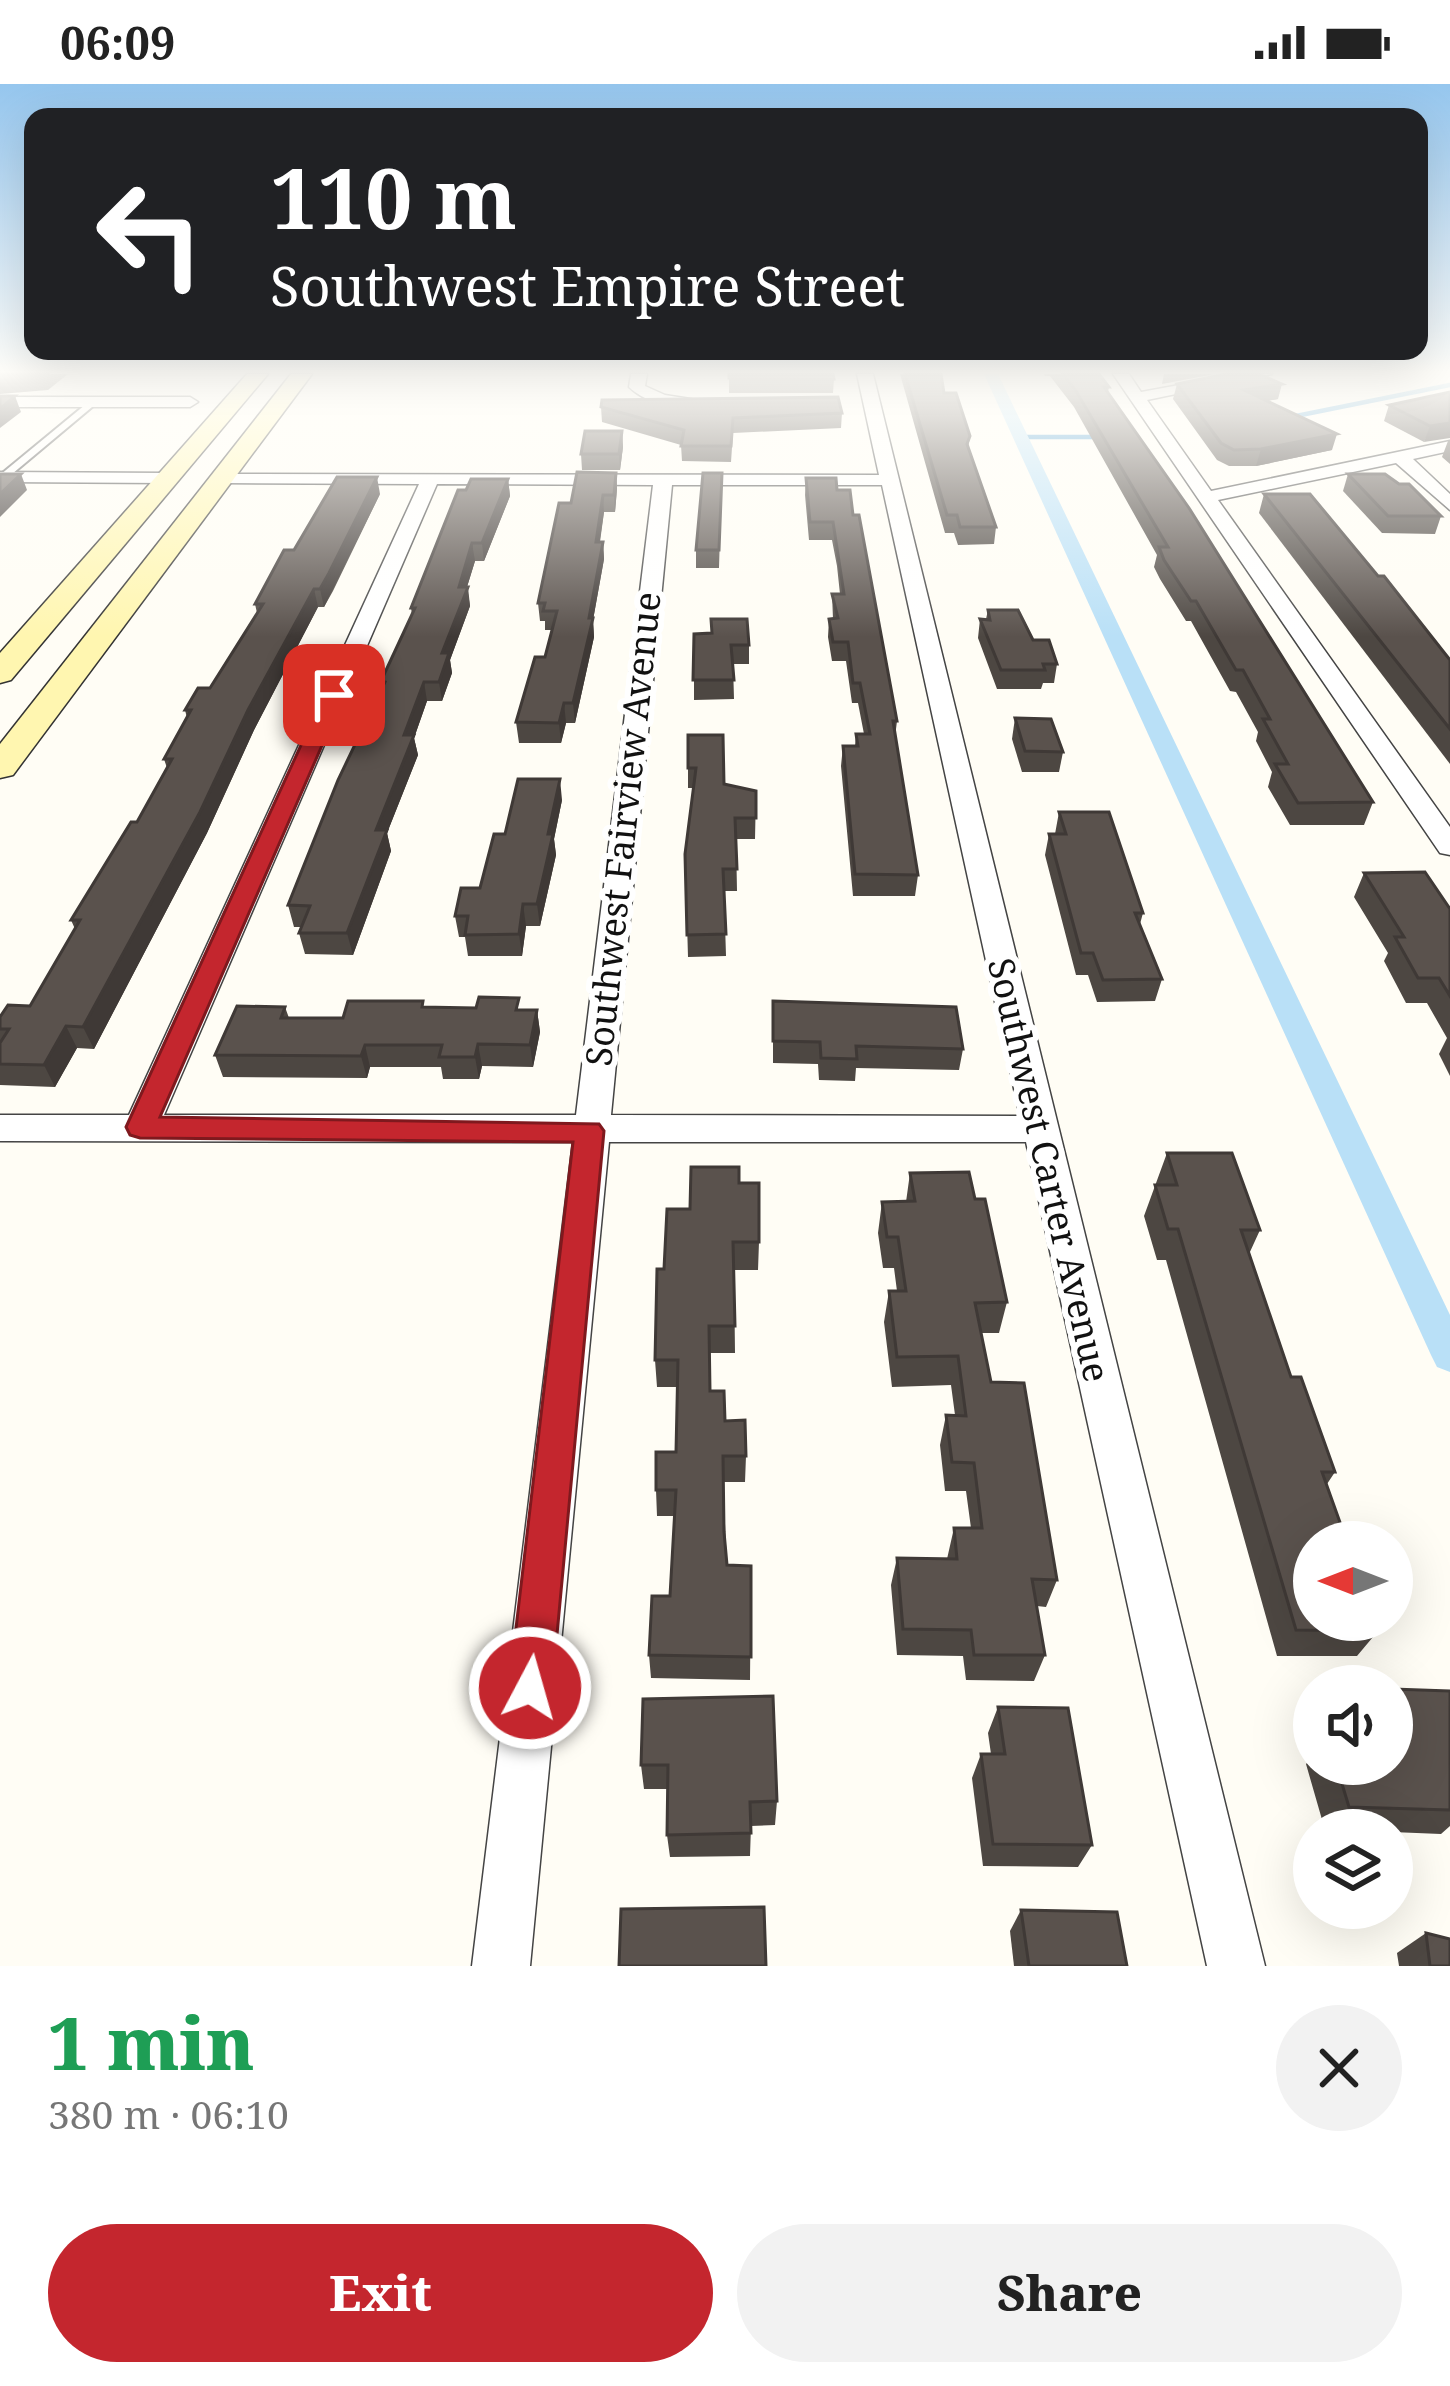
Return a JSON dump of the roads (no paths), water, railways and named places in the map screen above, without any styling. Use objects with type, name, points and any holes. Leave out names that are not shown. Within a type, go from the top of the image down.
[{"type":"main road","points":[[0,674],[181,462]]},
{"type":"main road","points":[[0,767],[236,462]]},
{"type":"street","name":"Southwest Carter Avenue","points":[[883,462],[1236,1966]]},
{"type":"street","points":[[1183,462],[1450,847]]},
{"type":"street","points":[[1208,496],[1376,462]]},
{"type":"street","points":[[1405,462],[1450,504]]},
{"type":"street","points":[[1,477],[167,478]]},
{"type":"street","points":[[224,478],[889,480]]},
{"type":"street","points":[[140,1127],[431,478]]},
{"type":"street","name":"Southwest Fairview Avenue","points":[[501,1966],[663,480]]},
{"type":"street","points":[[0,1128],[1039,1129]]},
{"type":"waterway","points":[[1032,462],[1450,1355]]}]
